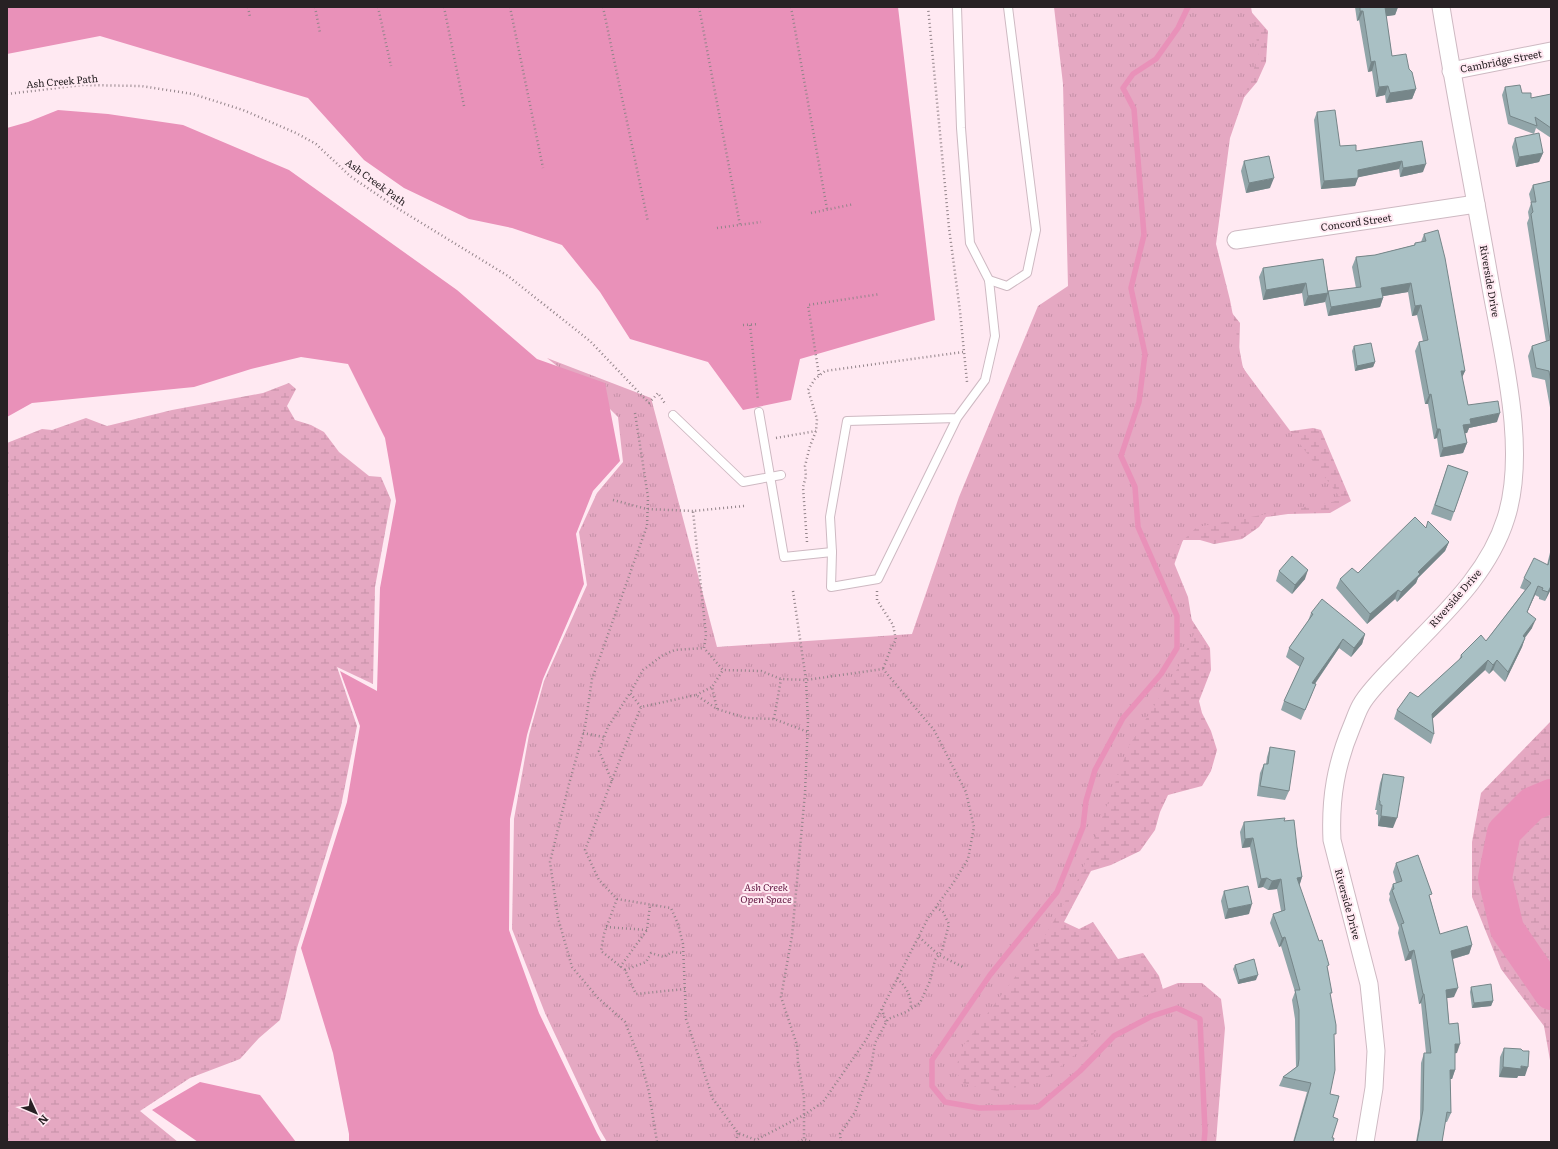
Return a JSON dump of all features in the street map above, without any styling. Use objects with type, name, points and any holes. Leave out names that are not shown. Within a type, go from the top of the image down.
[{"type":"street","name":"Riverside Drive","points":[[1366,1142],[1374,1088],[1376,1052],[1369,984],[1332,840],[1332,796],[1335,775],[1362,704],[1392,668],[1464,591],[1476,576],[1494,548],[1509,507],[1514,469],[1509,392],[1441,7]]},
{"type":"street","name":"Cambridge Street","points":[[1452,71],[1551,51]]},
{"type":"street","name":"Concord Street","points":[[1236,240],[1476,204]]},
{"type":"lane","points":[[957,7],[961,128],[970,243],[989,280],[995,336],[985,380],[957,418],[878,579],[831,587],[832,552],[830,517],[847,421],[957,418]]},
{"type":"lane","points":[[989,280],[1007,286],[1026,273],[1036,230],[1008,7]]},
{"type":"lane","points":[[759,412],[784,557],[832,552]]},
{"type":"lane","points":[[673,415],[743,482],[781,475]]},
{"type":"path","points":[[248,7],[250,17]]},
{"type":"path","points":[[315,7],[320,33]]},
{"type":"path","points":[[378,7],[391,66]]},
{"type":"path","points":[[444,7],[464,106]]},
{"type":"path","points":[[510,7],[543,168]]},
{"type":"path","points":[[602,7],[648,222]]},
{"type":"path","points":[[699,7],[740,225]]},
{"type":"path","points":[[791,7],[828,209]]},
{"type":"path","points":[[928,7],[949,228],[970,401]]},
{"type":"path","name":"Ash Creek Path","points":[[7,94],[82,85],[141,86],[193,94],[243,110],[296,133],[316,144],[350,176],[397,208],[508,276],[590,341],[649,403],[658,393],[673,415]]},
{"type":"path","points":[[811,213],[854,204]]},
{"type":"path","points":[[717,228],[761,222]]},
{"type":"path","points":[[819,376],[808,305],[880,294]]},
{"type":"path","points":[[743,325],[758,324]]},
{"type":"path","points":[[750,325],[759,412]]},
{"type":"path","points":[[635,413],[648,497],[647,526],[592,679],[583,733],[563,806],[550,862],[558,918],[572,967],[598,998],[625,1022],[641,1062],[649,1092],[657,1142]]},
{"type":"path","points":[[776,438],[816,431]]},
{"type":"path","points":[[613,500],[647,509],[693,511],[744,506]]},
{"type":"path","points":[[693,511],[706,635],[704,648],[723,670],[761,671],[781,679],[806,680],[883,669]]},
{"type":"path","points":[[878,579],[877,600],[893,625],[896,640],[891,648],[883,669]]},
{"type":"path","points":[[793,591],[806,680],[808,732],[805,793],[792,936],[780,996],[797,1045],[798,1062],[804,1098],[804,1141]]},
{"type":"path","points":[[612,781],[598,751],[608,727],[643,670],[663,655],[675,650],[704,648]]},
{"type":"path","points":[[641,707],[585,850],[599,880],[617,899],[671,908],[678,924],[683,944],[686,1019],[713,1099],[738,1133],[756,1140],[804,1115],[823,1102],[866,1040],[928,918],[954,882],[968,859],[974,828],[966,792],[934,730],[883,669]]},
{"type":"path","points":[[641,707],[696,695],[712,687],[723,670]]},
{"type":"path","points":[[774,719],[781,679]]},
{"type":"path","points":[[712,687],[717,709]]},
{"type":"path","points":[[630,692],[641,707]]},
{"type":"path","points":[[696,695],[717,709],[746,718],[774,719],[808,732]]},
{"type":"path","points":[[583,733],[604,737]]},
{"type":"path","points":[[617,899],[606,927],[601,952],[625,970],[636,994],[685,989]]},
{"type":"path","points":[[620,967],[647,930],[650,905]]},
{"type":"path","points":[[841,1142],[840,1134],[855,1112],[871,1067],[875,1043],[888,1019],[911,1009],[920,1003],[930,981],[935,960],[942,951],[949,924],[943,912],[936,907]]},
{"type":"path","points":[[606,927],[647,930]]},
{"type":"path","points":[[918,937],[939,955],[963,967]]},
{"type":"path","points":[[625,970],[646,962],[651,953],[664,957],[672,952],[683,952]]},
{"type":"path","points":[[898,978],[906,987],[911,998],[911,1009]]},
{"type":"path","points":[[882,1009],[886,1023]]},
{"type":"path","points":[[736,1142],[738,1133]]},
{"type":"path","points":[[798,1142],[812,1142]]},
{"type":"green space","name":"Ash Creek Open Space","points":[[1054,7],[1251,7],[1259,54],[1230,138],[1216,244],[1230,300],[1243,368],[1342,500],[1197,527],[1170,553],[1188,597],[1194,634],[1179,666],[1129,746],[1081,874],[1042,941],[963,1046],[955,1070],[964,1084],[997,1091],[1024,1086],[1050,1075],[1077,1053],[1106,1019],[1142,997],[1178,983],[1202,983],[1221,999],[1225,1028],[1216,1142],[607,1142],[545,1013],[512,929],[514,819],[529,735],[544,681],[587,585],[579,532],[597,493],[623,462],[618,417],[605,404],[547,358],[651,398],[717,647],[912,634],[959,497],[1038,306],[1068,286],[1063,84]]},
{"type":"green space","points":[[1247,7],[1268,31],[1266,62],[1257,82],[1218,128],[1199,159],[1220,298],[1240,323],[1239,360],[1259,396],[1284,432],[1313,428],[1321,430],[1351,501],[1330,513],[1288,514],[1266,517],[1259,527],[1242,539],[1214,544],[1200,540],[1183,540],[1170,576],[1179,600],[1210,648],[1211,670],[1199,701],[1202,713],[1211,731],[1217,750],[1211,771],[1202,786],[1168,795],[1160,812],[1155,830],[1140,851],[1111,865],[1091,871],[1064,922],[1079,929],[1093,922],[1118,959],[1143,953],[1159,976],[1184,1060],[885,1142]]},
{"type":"green space","points":[[289,383],[296,389],[287,406],[295,420],[311,425],[324,432],[339,452],[369,476],[381,477],[391,500],[375,587],[373,684],[337,667],[357,726],[341,806],[297,948],[280,1020],[259,1038],[240,1059],[190,1078],[140,1111],[178,1142],[7,1142],[7,443],[42,429],[52,430],[86,418],[107,426],[172,410],[263,393]]},
{"type":"green space","points":[[1551,721],[1551,1066],[1544,1026],[1501,969],[1472,897],[1472,842],[1481,793]]},
{"type":"shaded area","points":[[7,7],[898,7],[935,320],[800,359],[791,400],[743,410],[708,362],[630,339],[600,292],[562,245],[512,228],[469,219],[404,188],[364,160],[308,98],[100,36],[7,54]]},
{"type":"shaded area","points":[[58,110],[108,114],[183,125],[289,170],[457,290],[537,359],[605,383],[620,461],[593,491],[576,534],[584,584],[543,679],[527,735],[510,819],[509,930],[539,1013],[602,1142],[349,1142],[349,1134],[333,1053],[301,948],[347,802],[360,726],[340,671],[377,691],[380,588],[396,501],[385,438],[348,364],[301,357],[251,369],[194,387],[32,403],[7,417],[7,128],[28,122]]},
{"type":"shaded area","points":[[200,1082],[260,1095],[296,1142],[198,1142],[152,1110]]},
{"type":"building","points":[[1360,7],[1385,7],[1392,56],[1406,54],[1409,69],[1412,72],[1416,89],[1390,93],[1388,86],[1379,87],[1375,61],[1371,62],[1363,11],[1360,11]]},
{"type":"building","points":[[1520,85],[1522,93],[1531,93],[1531,98],[1551,94],[1551,128],[1535,117],[1537,126],[1510,116],[1505,87]]},
{"type":"building","points":[[1335,110],[1340,146],[1356,145],[1356,151],[1422,141],[1426,164],[1403,168],[1402,161],[1358,170],[1358,178],[1324,181],[1317,112]]},
{"type":"building","points":[[1539,133],[1543,153],[1519,157],[1515,138]]},
{"type":"building","points":[[1269,156],[1274,178],[1249,183],[1244,161]]},
{"type":"building","points":[[1551,181],[1551,384],[1549,371],[1536,368],[1532,346],[1550,340],[1531,214],[1533,212],[1531,202],[1536,202],[1533,185]]},
{"type":"building","points":[[1438,230],[1445,258],[1465,371],[1461,371],[1468,405],[1498,401],[1500,413],[1470,419],[1471,424],[1463,425],[1467,443],[1443,448],[1440,429],[1437,429],[1431,394],[1429,395],[1419,342],[1428,340],[1421,305],[1415,306],[1411,283],[1381,288],[1383,298],[1331,307],[1328,291],[1361,287],[1356,257],[1375,255],[1415,245],[1415,243],[1426,241],[1424,234]]},
{"type":"building","points":[[1323,259],[1328,293],[1308,296],[1306,283],[1266,290],[1263,268]]},
{"type":"building","points":[[1371,343],[1375,362],[1357,366],[1354,346]]},
{"type":"building","points":[[1448,465],[1468,472],[1454,512],[1435,505]]},
{"type":"building","points":[[1415,517],[1426,528],[1428,521],[1449,542],[1418,572],[1420,574],[1401,592],[1398,590],[1370,614],[1340,579],[1352,568],[1358,573]]},
{"type":"building","points":[[1551,553],[1551,586],[1548,592],[1542,590],[1543,588],[1538,586],[1527,612],[1536,619],[1523,636],[1525,638],[1508,672],[1497,660],[1493,665],[1488,660],[1432,714],[1434,734],[1397,710],[1410,692],[1418,697],[1462,657],[1461,655],[1481,635],[1486,641],[1531,583],[1524,578],[1534,558],[1548,565]]},
{"type":"building","points":[[1292,556],[1308,570],[1295,585],[1279,571]]},
{"type":"building","points":[[1322,599],[1365,634],[1354,648],[1343,639],[1312,683],[1316,684],[1305,710],[1284,701],[1304,658],[1289,648],[1313,614],[1311,613]]},
{"type":"building","points":[[1270,747],[1295,751],[1289,791],[1260,786],[1264,764],[1268,764]]},
{"type":"building","points":[[1383,774],[1404,777],[1397,818],[1381,816],[1382,805],[1380,805],[1379,800]]},
{"type":"building","points":[[1285,818],[1284,821],[1294,820],[1302,877],[1297,878],[1319,941],[1322,940],[1329,965],[1327,966],[1332,993],[1330,993],[1336,1025],[1336,1034],[1334,1034],[1335,1070],[1330,1094],[1339,1096],[1333,1117],[1338,1119],[1332,1138],[1334,1138],[1333,1142],[1294,1142],[1311,1083],[1283,1077],[1298,1066],[1299,1010],[1295,990],[1300,990],[1285,937],[1282,938],[1273,914],[1285,910],[1281,879],[1272,881],[1267,878],[1261,879],[1253,838],[1245,839],[1244,822]]},
{"type":"building","points":[[1418,855],[1432,894],[1429,895],[1440,934],[1467,926],[1472,945],[1451,951],[1458,988],[1446,990],[1449,1024],[1458,1023],[1460,1044],[1455,1044],[1455,1070],[1450,1070],[1451,1113],[1447,1112],[1442,1142],[1417,1142],[1423,1110],[1424,1053],[1431,1053],[1424,994],[1414,950],[1409,952],[1401,924],[1404,923],[1392,890],[1394,889],[1393,884],[1402,881],[1396,863]]},
{"type":"building","points":[[1248,886],[1252,904],[1228,909],[1224,891]]},
{"type":"building","points":[[1254,959],[1258,975],[1239,980],[1235,965]]},
{"type":"building","points":[[1491,984],[1493,1001],[1474,1003],[1471,987]]},
{"type":"building","points":[[1504,1048],[1529,1051],[1528,1067],[1521,1066],[1521,1069],[1503,1067]]},
{"type":"waterway","points":[[1188,7],[1178,28],[1156,59],[1133,74],[1123,88],[1134,109],[1144,235],[1131,288],[1145,354],[1139,402],[1121,456],[1135,487],[1138,527],[1177,616],[1177,648],[1161,674],[1123,718],[1095,770],[1086,801],[1083,827],[1057,892],[990,975],[932,1060],[932,1086],[945,1102],[979,1108],[1038,1107],[1080,1071],[1114,1036],[1152,1016],[1177,1008],[1200,1019],[1205,1131],[1204,1142]]},
{"type":"waterway","points":[[1551,796],[1532,804],[1504,832],[1495,878],[1507,929],[1551,993]]}]
